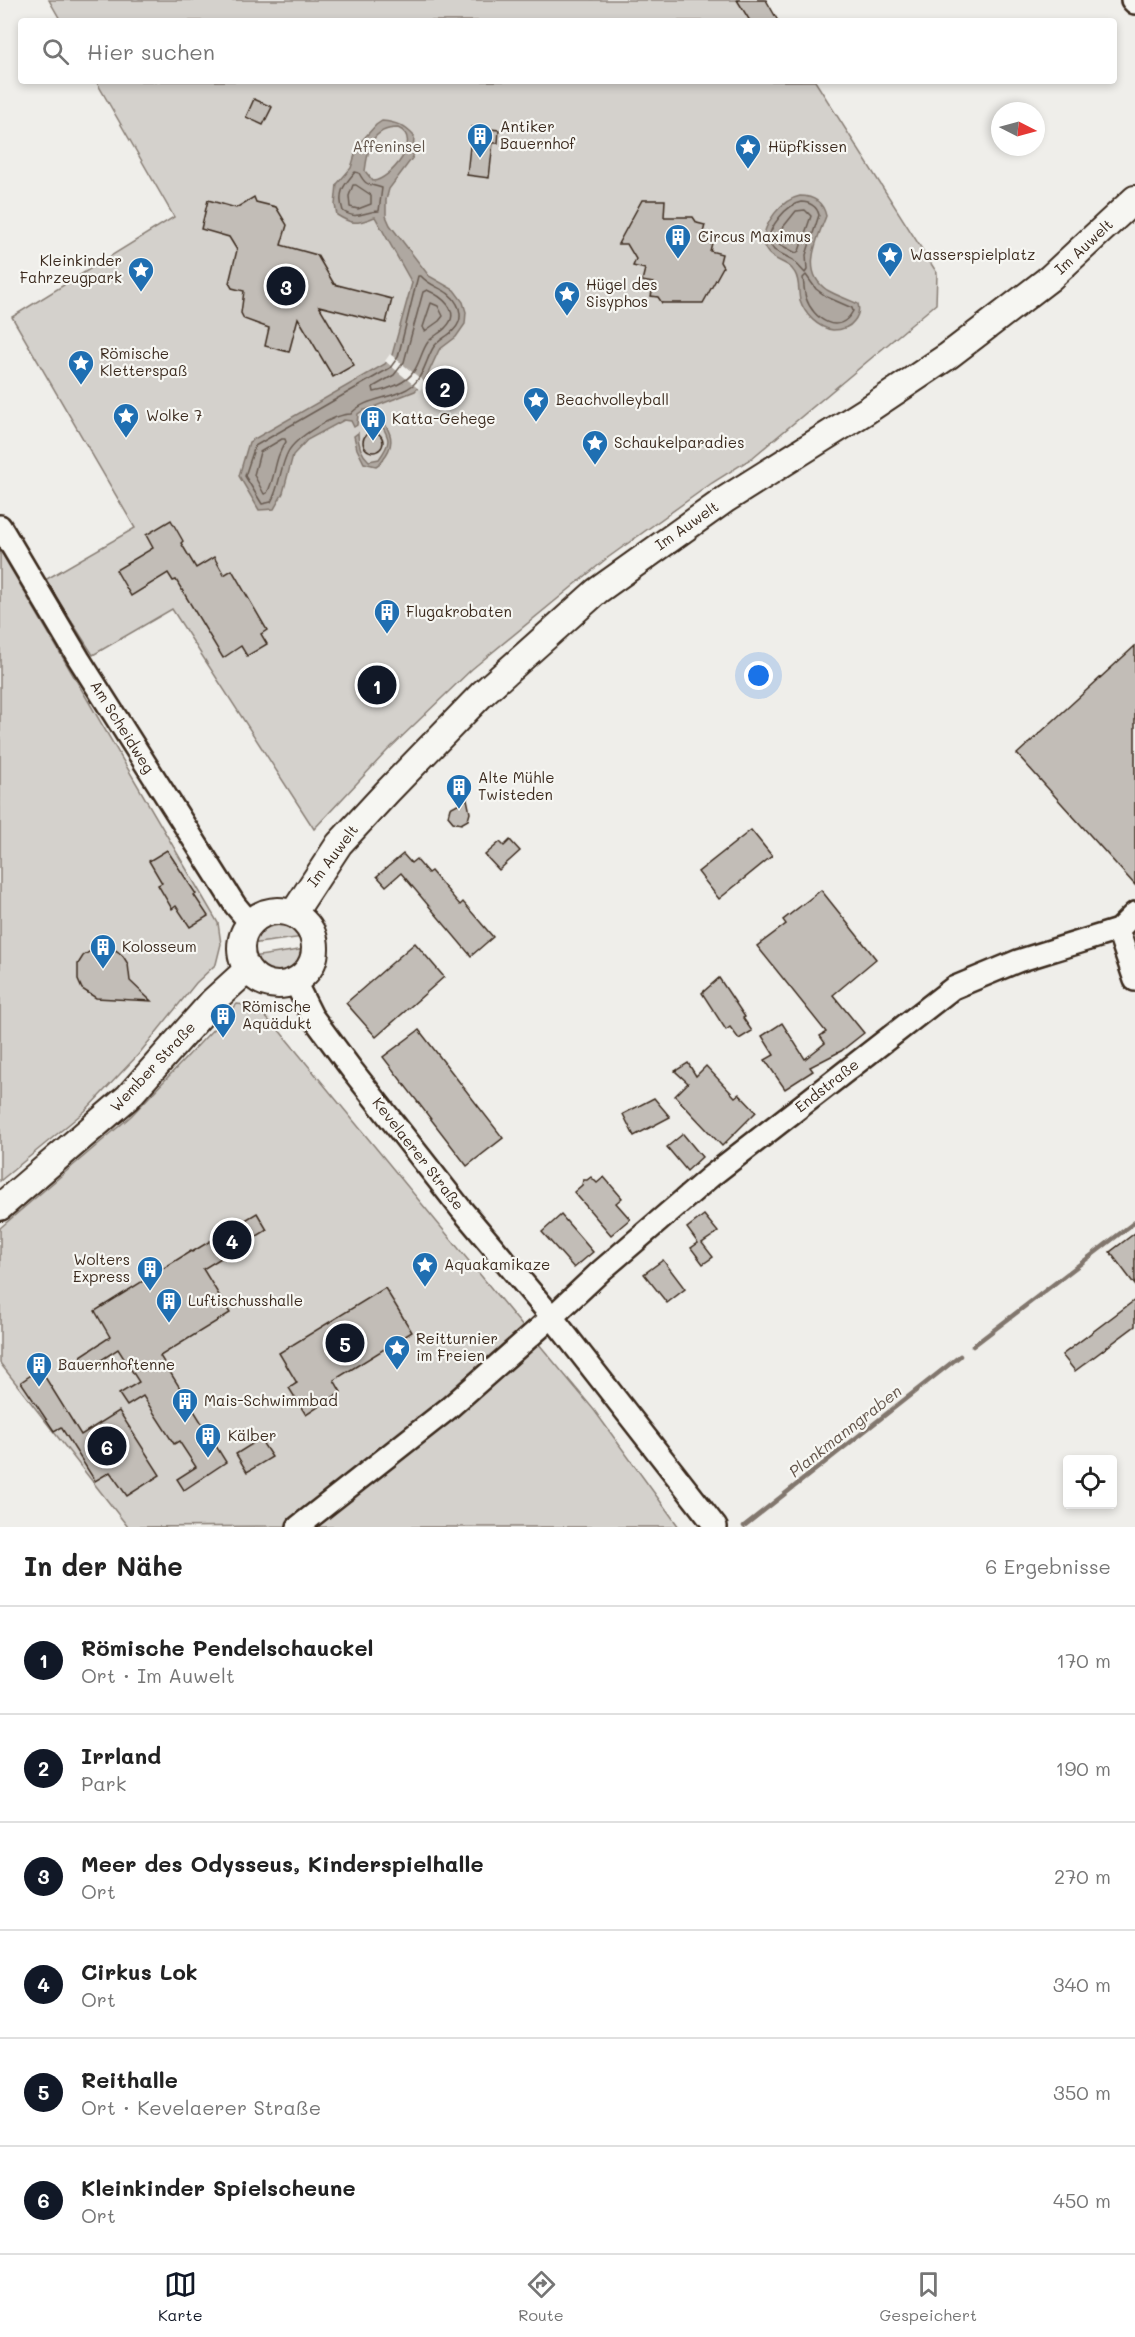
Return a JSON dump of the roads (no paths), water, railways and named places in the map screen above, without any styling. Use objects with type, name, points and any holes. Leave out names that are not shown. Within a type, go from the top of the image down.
[{"type":"main road","name":"Im Auwelt","points":[[293,914],[339,844],[388,791],[482,694],[597,591],[726,499],[948,356],[1050,278],[1135,199]]},
{"type":"main road","points":[[280,910],[293,914],[311,930],[315,942],[310,965],[304,975],[295,982],[278,985],[261,981],[247,970],[242,959],[240,947],[243,934],[250,923],[269,911],[280,910]]},
{"type":"main road","name":"Wember Straße","points":[[0,1207],[128,1097],[213,1001],[247,970]]},
{"type":"street","name":"Am Scheidweg","points":[[0,526],[141,756],[235,905],[250,923]]},
{"type":"street","name":"Endstraße","points":[[552,1317],[602,1270],[710,1177],[953,988],[1018,961],[1118,930],[1135,913]]},
{"type":"street","points":[[1118,930],[1135,980]]},
{"type":"street","name":"Kevelaerer Straße","points":[[295,982],[312,1016],[352,1070],[461,1209],[552,1317],[716,1527]]},
{"type":"street","points":[[298,1527],[449,1408],[552,1317]]},
{"type":"water","points":[[382,121],[396,124],[404,127],[414,136],[413,157],[389,189],[386,216],[390,225],[429,276],[454,290],[463,302],[466,312],[465,324],[456,337],[439,350],[425,380],[415,391],[376,406],[375,413],[370,409],[364,410],[358,414],[357,425],[354,427],[351,421],[344,420],[307,440],[293,455],[283,493],[274,509],[259,510],[239,476],[249,442],[385,364],[392,355],[412,283],[375,217],[360,222],[348,221],[337,215],[335,205],[337,184],[351,168],[358,145]],"holes":[[[398,128],[405,133],[407,141],[402,158],[388,174],[373,181],[365,171],[372,141],[382,131],[389,129]]]},
{"type":"water","points":[[800,196],[817,201],[826,216],[815,245],[812,265],[814,274],[827,290],[858,304],[857,317],[845,328],[827,329],[813,320],[805,311],[800,300],[798,279],[795,273],[790,267],[769,254],[762,242],[766,227],[775,213],[786,202]]},
{"type":"water","points":[[381,417],[389,431],[391,445],[380,464],[376,466],[364,463],[354,436],[358,433],[360,448],[369,461],[379,459],[388,443],[387,435],[378,419]]},
{"type":"waterway","name":"Plankmanngraben","points":[[973,1346],[1135,1222]]},
{"type":"waterway","name":"Plankmanngraben","points":[[744,1526],[960,1356]]},
{"type":"place","name":"Antiker Bauernhof","points":[[480,159]]},
{"type":"place","name":"Hüpfkissen","points":[[748,170]]},
{"type":"place","name":"Circus Maximus","points":[[678,260]]},
{"type":"place","name":"Wasserspielplatz","points":[[890,278]]},
{"type":"place","name":"Meer des Odysseus, Kinderspielhalle","points":[[286,286]]},
{"type":"place","name":"Kleinkinder Fahrzeugpark","points":[[141,293]]},
{"type":"place","name":"Hügel des Sisyphos","points":[[567,317]]},
{"type":"place","name":"Römische Kletterspaß","points":[[81,386]]},
{"type":"place","name":"Irrland","points":[[445,388]]},
{"type":"place","name":"Beachvolleyball","points":[[536,423]]},
{"type":"place","name":"Wolke 7","points":[[126,439]]},
{"type":"place","name":"Katta-Gehege","points":[[373,442]]},
{"type":"place","name":"Schaukelparadies","points":[[595,466]]},
{"type":"place","name":"Flugakrobaten","points":[[387,635]]},
{"type":"place","name":"Römische Pendelschauckel","points":[[377,685]]},
{"type":"place","name":"Alte Mühle Twisteden","points":[[459,810]]},
{"type":"place","name":"Kolosseum","points":[[103,970]]},
{"type":"place","name":"Römische Aquädukt","points":[[223,1039]]},
{"type":"place","name":"Cirkus Lok","points":[[232,1240]]},
{"type":"place","name":"Aquakamikaze","points":[[425,1288]]},
{"type":"place","name":"Wolters Express","points":[[150,1292]]},
{"type":"place","name":"Luftischusshalle","points":[[169,1324]]},
{"type":"place","name":"Reithalle","points":[[345,1343]]},
{"type":"place","name":"Reitturnier im Freien","points":[[397,1371]]},
{"type":"place","name":"Bauernhoftenne","points":[[39,1388]]},
{"type":"place","name":"Mais-Schwimmbad","points":[[185,1424]]},
{"type":"place","name":"Kleinkinder Spielscheune","points":[[107,1446]]},
{"type":"place","name":"Kälber","points":[[208,1459]]},
{"type":"park label","name":"Affeninsel","points":[[389,147]]}]
